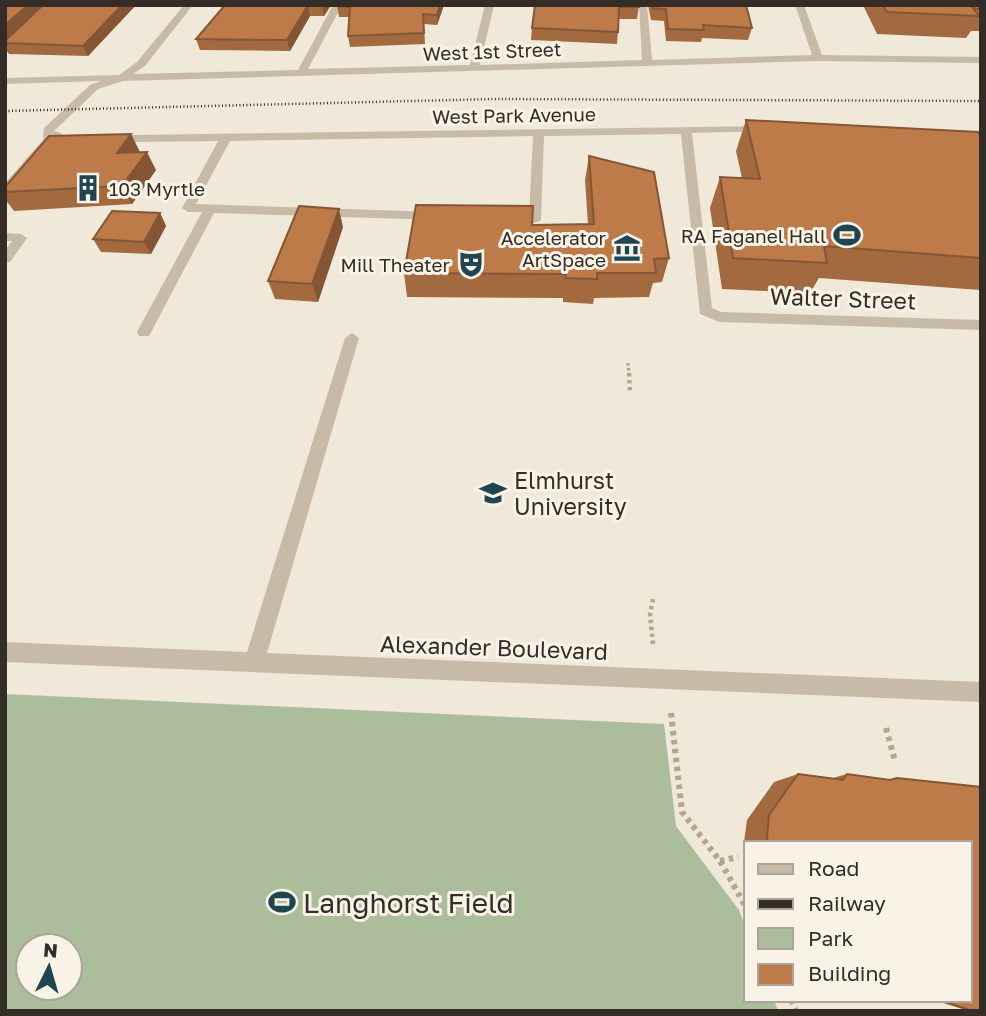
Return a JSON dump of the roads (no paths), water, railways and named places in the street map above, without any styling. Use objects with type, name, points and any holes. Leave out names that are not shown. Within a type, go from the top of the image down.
[{"type":"street","points":[[5,191],[49,140],[66,129],[119,79],[141,64],[189,5]]},
{"type":"street","points":[[301,74],[338,5]]},
{"type":"street","points":[[474,69],[490,5]]},
{"type":"street","points":[[643,5],[647,64]]},
{"type":"street","points":[[799,5],[818,58]]},
{"type":"street","name":"West 1st Street","points":[[5,81],[818,58],[981,60]]},
{"type":"street","name":"Walter Street","points":[[686,130],[705,311],[719,317],[981,325]]},
{"type":"street","name":"West Park Avenue","points":[[49,140],[782,130]]},
{"type":"street","points":[[495,219],[535,220],[539,132]]},
{"type":"street","points":[[225,139],[188,208],[456,217]]},
{"type":"street","points":[[144,331],[210,209]]},
{"type":"street","points":[[5,237],[21,238],[5,259]]},
{"type":"street","points":[[254,662],[352,338]]},
{"type":"street","name":"Alexander Boulevard","points":[[5,652],[981,692]]},
{"type":"railway","points":[[5,111],[493,99],[981,101]]},
{"type":"place","name":"103 Myrtle","points":[[88,188]]},
{"type":"place","name":"RA Faganel Hall","points":[[847,235]]},
{"type":"place","name":"Accelerator ArtSpace","points":[[627,248]]},
{"type":"place","name":"Mill Theater","points":[[471,264]]},
{"type":"place","name":"Elmhurst University","points":[[493,493]]},
{"type":"place","name":"Langhorst Field","points":[[282,902]]}]
